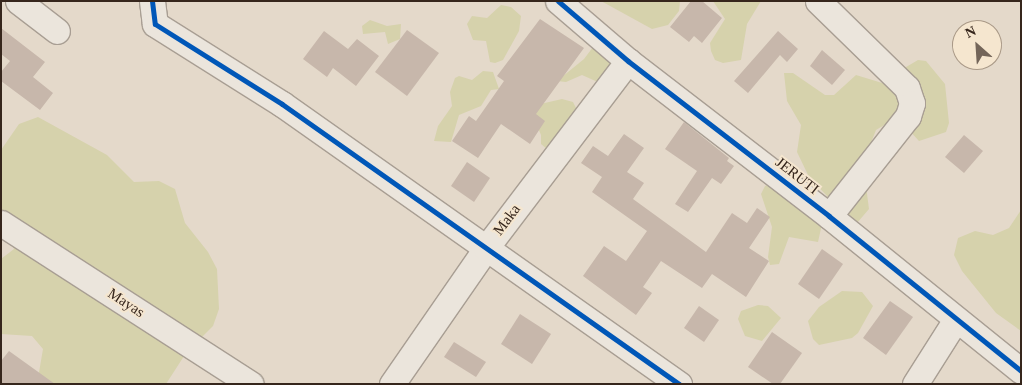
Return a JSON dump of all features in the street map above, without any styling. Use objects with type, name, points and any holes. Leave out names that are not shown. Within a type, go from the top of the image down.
[{"type":"street","points":[[18,1],[57,31]]},
{"type":"street","points":[[152,1],[156,24],[282,104],[679,384]]},
{"type":"street","name":"JERUTI","points":[[558,1],[628,61],[829,216],[956,321],[1021,371]]},
{"type":"street","points":[[818,1],[907,88],[912,103],[908,116],[829,216]]},
{"type":"street","name":"Maka","points":[[392,384],[486,248],[628,61]]},
{"type":"street","name":"Mayas","points":[[1,223],[251,384]]},
{"type":"street","points":[[915,384],[956,321]]},
{"type":"shaded area","points":[[601,1],[680,1],[679,11],[668,25],[652,29]]},
{"type":"shaded area","points":[[713,1],[761,1],[747,24],[741,60],[723,63],[715,60],[710,43],[725,19]]},
{"type":"shaded area","points":[[501,5],[511,7],[521,16],[519,31],[503,60],[495,63],[490,62],[486,41],[473,40],[467,24],[472,16],[487,18]]},
{"type":"shaded area","points":[[370,20],[387,26],[401,24],[400,39],[388,44],[385,32],[363,34],[362,26]]},
{"type":"shaded area","points":[[593,47],[597,47],[607,56],[610,65],[600,83],[582,75],[566,82],[557,81],[584,59]]},
{"type":"shaded area","points":[[918,60],[926,61],[945,84],[949,123],[946,132],[919,141],[907,128],[891,121],[876,130],[863,163],[869,209],[857,223],[849,225],[828,197],[809,177],[797,152],[801,125],[787,101],[784,73],[793,73],[825,95],[834,95],[856,75],[892,86],[901,70]]},
{"type":"shaded area","points":[[483,71],[493,72],[499,89],[491,90],[481,106],[459,115],[451,142],[434,141],[438,126],[452,106],[450,92],[455,78],[459,76],[472,80]]},
{"type":"shaded area","points":[[562,99],[573,102],[581,118],[547,149],[541,144],[541,135],[536,123],[536,105]]},
{"type":"shaded area","points":[[38,117],[107,155],[134,182],[159,181],[175,189],[185,223],[208,252],[217,269],[219,309],[213,326],[186,353],[166,384],[37,384],[43,349],[32,336],[1,334],[1,259],[14,249],[1,213],[1,150],[19,124]]},
{"type":"shaded area","points":[[773,182],[822,224],[818,242],[789,237],[779,264],[770,265],[768,257],[772,227],[761,194],[765,186]]},
{"type":"shaded area","points":[[1021,210],[1021,331],[996,313],[962,271],[954,255],[958,238],[975,231],[993,235],[1009,228]]},
{"type":"shaded area","points":[[842,291],[862,292],[873,306],[858,333],[852,338],[819,345],[813,339],[808,321],[819,307]]},
{"type":"shaded area","points":[[758,305],[768,306],[781,318],[762,341],[745,336],[738,319],[741,311]]},
{"type":"building","points":[[691,1],[702,1],[722,18],[702,43],[694,36],[689,42],[670,27]]},
{"type":"building","points":[[540,19],[584,48],[536,114],[545,121],[530,144],[501,124],[478,158],[452,141],[469,116],[476,121],[504,81],[497,76]]},
{"type":"building","points":[[1,28],[45,62],[33,77],[53,93],[40,110],[1,81],[1,72],[10,61],[1,54]]},
{"type":"building","points":[[407,30],[439,53],[407,96],[375,72]]},
{"type":"building","points":[[324,31],[348,49],[357,39],[379,56],[356,86],[333,68],[327,77],[303,59]]},
{"type":"building","points":[[778,31],[798,49],[787,62],[780,55],[748,93],[734,81]]},
{"type":"building","points":[[822,50],[845,70],[832,85],[810,66]]},
{"type":"building","points":[[684,122],[729,158],[727,161],[734,166],[721,184],[712,178],[688,212],[675,204],[697,171],[665,149]]},
{"type":"building","points":[[624,134],[644,148],[627,172],[644,183],[633,199],[706,252],[732,213],[747,223],[757,208],[770,217],[749,248],[769,261],[746,297],[712,274],[702,288],[661,261],[643,287],[652,293],[636,315],[583,276],[604,246],[626,261],[647,231],[592,192],[602,177],[581,163],[593,146],[608,156]]},
{"type":"building","points":[[964,135],[983,151],[964,173],[945,157]]},
{"type":"building","points":[[467,162],[490,178],[474,202],[451,186]]},
{"type":"building","points":[[822,249],[843,264],[819,299],[798,284]]},
{"type":"building","points":[[890,301],[913,317],[886,355],[863,338]]},
{"type":"building","points":[[699,306],[719,320],[704,342],[684,328]]},
{"type":"building","points":[[520,314],[551,334],[532,364],[501,344]]},
{"type":"building","points":[[772,332],[802,353],[780,384],[773,384],[748,367]]},
{"type":"building","points":[[454,342],[486,362],[476,377],[444,357]]},
{"type":"building","points":[[9,351],[55,384],[1,384],[1,361]]},
{"type":"cycle path","points":[[152,1],[155,24],[282,104],[679,384]]},
{"type":"cycle path","points":[[558,1],[628,61],[829,216],[1021,371]]}]
